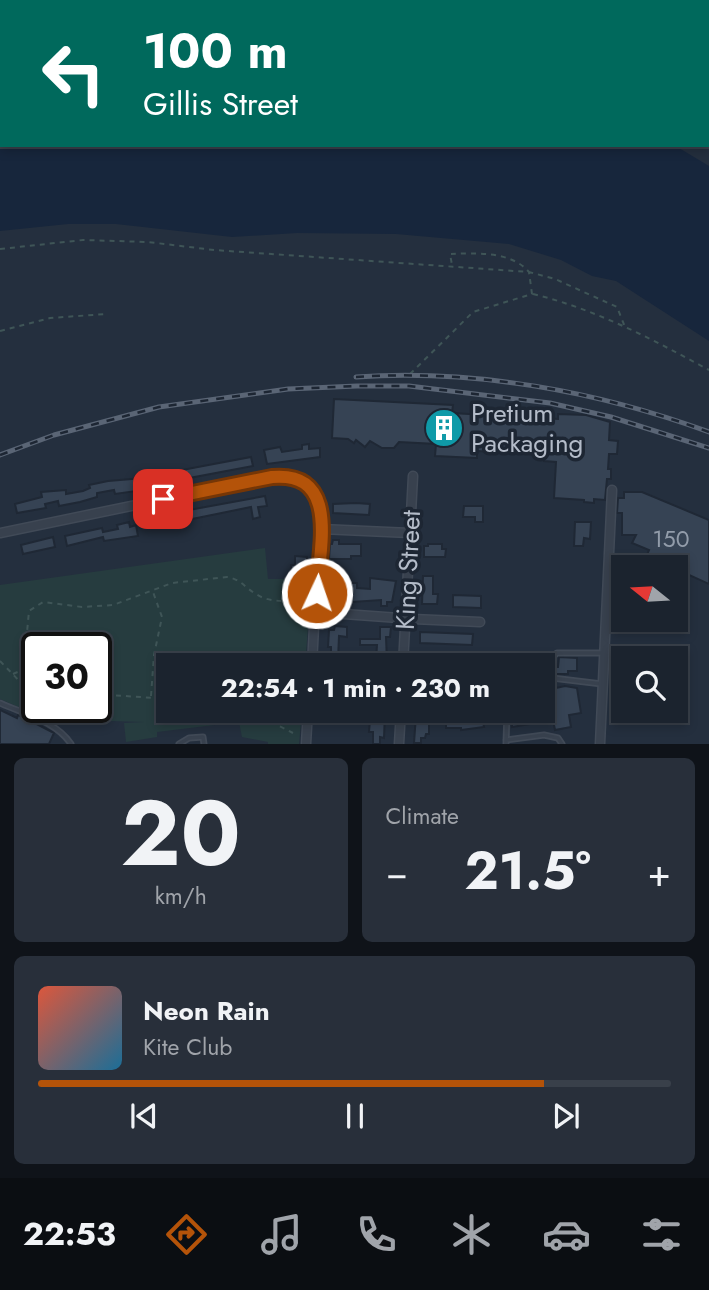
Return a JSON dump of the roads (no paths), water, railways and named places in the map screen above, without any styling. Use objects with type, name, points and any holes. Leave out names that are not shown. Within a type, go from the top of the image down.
[{"type":"street","name":"King Street","points":[[404,653],[413,476]]},
{"type":"street","points":[[0,533],[272,477],[299,479],[307,483],[319,497],[321,529],[313,653]]},
{"type":"street","points":[[600,744],[612,490]]},
{"type":"street","points":[[321,529],[410,533]]},
{"type":"street","points":[[316,612],[480,622]]},
{"type":"street","points":[[306,744],[307,723]]},
{"type":"street","points":[[399,744],[400,723]]},
{"type":"lane","points":[[604,685],[549,676],[551,659],[557,653],[605,653]]},
{"type":"lane","points":[[0,703],[54,727],[71,744]]},
{"type":"lane","points":[[507,723],[506,742],[544,735],[558,738],[562,744]]},
{"type":"lane","points":[[179,744],[188,738],[203,737],[204,744]]},
{"type":"water","points":[[0,147],[677,147],[709,166],[709,341],[616,281],[592,276],[561,260],[509,244],[396,234],[297,233],[232,237],[116,224],[68,224],[0,231]]},
{"type":"railway","points":[[356,377],[446,376],[535,386],[623,405],[709,432]]},
{"type":"railway","points":[[0,455],[54,435],[159,407],[288,389],[357,386],[409,386],[550,403],[611,417],[709,448]]},
{"type":"place","name":"Pretium Packaging","points":[[444,428]]}]
